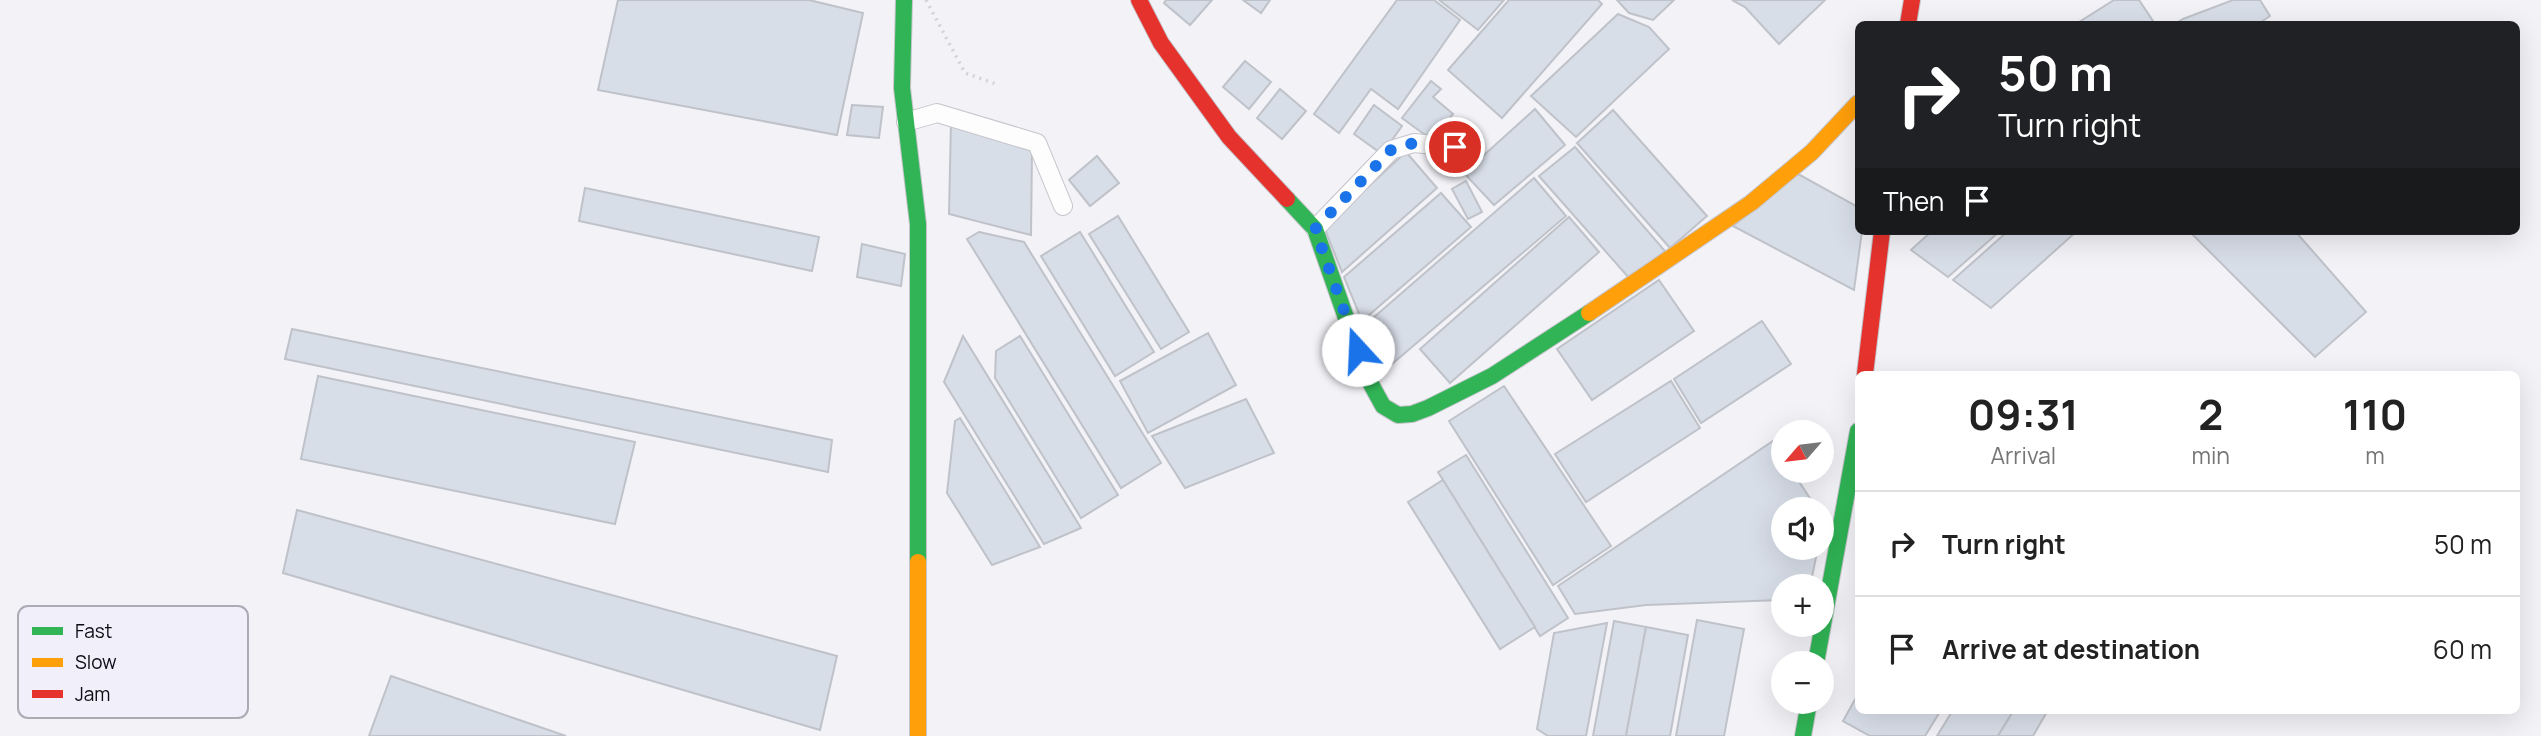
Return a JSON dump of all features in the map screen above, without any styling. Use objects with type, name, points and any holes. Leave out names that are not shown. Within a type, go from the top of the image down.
[{"type":"street","points":[[904,0],[902,88],[918,224],[918,736]]},
{"type":"street","points":[[1139,0],[1161,43],[1230,137],[1315,229],[1366,375],[1383,405],[1398,415],[1412,414],[1492,376],[1689,247],[1751,202],[1812,152],[1855,106]]},
{"type":"street","points":[[1908,21],[1912,0]]},
{"type":"street","points":[[906,122],[937,113],[1038,144],[1063,206]]},
{"type":"street","points":[[1315,229],[1391,150],[1414,143],[1455,147]]},
{"type":"street","points":[[1865,371],[1882,235]]},
{"type":"street","points":[[1818,651],[1855,448]]},
{"type":"street","points":[[1803,736],[1807,714]]},
{"type":"path","points":[[926,0],[965,73],[996,85]]},
{"type":"building","points":[[618,0],[809,0],[863,13],[837,135],[598,90]]},
{"type":"building","points":[[1166,0],[1212,0],[1190,25],[1164,3]]},
{"type":"building","points":[[1243,0],[1270,0],[1261,13]]},
{"type":"building","points":[[1397,0],[1434,0],[1460,20],[1398,109],[1371,89],[1339,133],[1314,114]]},
{"type":"building","points":[[1439,0],[1504,0],[1478,30]]},
{"type":"building","points":[[1509,0],[1598,0],[1602,4],[1502,118],[1448,70]]},
{"type":"building","points":[[1617,0],[1674,0],[1653,20],[1629,13]]},
{"type":"building","points":[[1732,0],[1825,0],[1779,44],[1745,7]]},
{"type":"building","points":[[2114,0],[2139,0],[2153,21],[2081,21]]},
{"type":"building","points":[[2233,0],[2260,0],[2270,16],[2262,21],[2180,21]]},
{"type":"building","points":[[1618,14],[1649,27],[1669,49],[1576,137],[1531,96]]},
{"type":"building","points":[[1245,61],[1271,82],[1249,109],[1223,87]]},
{"type":"building","points":[[1431,81],[1441,89],[1433,97],[1453,114],[1432,140],[1402,118]]},
{"type":"building","points":[[1280,89],[1306,111],[1282,139],[1257,118]]},
{"type":"building","points":[[852,105],[883,107],[879,138],[847,135]]},
{"type":"building","points":[[1374,105],[1402,126],[1382,154],[1354,134]]},
{"type":"building","points":[[1535,109],[1565,145],[1494,205],[1464,173]]},
{"type":"building","points":[[1613,110],[1707,216],[1670,248],[1577,143]]},
{"type":"building","points":[[951,122],[1032,150],[1031,235],[949,214]]},
{"type":"building","points":[[1575,147],[1665,251],[1630,279],[1539,176]]},
{"type":"building","points":[[1406,152],[1437,188],[1342,272],[1324,227]]},
{"type":"building","points":[[1097,156],[1119,183],[1090,206],[1069,180]]},
{"type":"building","points":[[1798,174],[1855,205],[1855,235],[1861,235],[1854,290],[1733,226]]},
{"type":"building","points":[[1534,178],[1566,216],[1379,375],[1365,354],[1374,346],[1365,333],[1365,325]]},
{"type":"building","points":[[1466,181],[1482,212],[1468,219],[1452,189]]},
{"type":"building","points":[[585,188],[819,237],[812,271],[579,221]]},
{"type":"building","points":[[1441,193],[1471,227],[1362,321],[1344,277]]},
{"type":"building","points":[[1118,216],[1189,332],[1161,349],[1089,234]]},
{"type":"building","points":[[1569,217],[1599,252],[1450,383],[1420,349]]},
{"type":"building","points":[[979,232],[1024,242],[1161,463],[1121,488],[967,239]]},
{"type":"building","points":[[1080,232],[1154,352],[1115,376],[1041,256]]},
{"type":"building","points":[[1928,235],[1995,235],[1948,277],[1911,250]]},
{"type":"building","points":[[2004,235],[2073,235],[1991,308],[1953,280]]},
{"type":"building","points":[[2193,235],[2299,235],[2366,312],[2315,357]]},
{"type":"building","points":[[862,244],[905,254],[901,286],[857,277]]},
{"type":"building","points":[[1659,280],[1694,331],[1592,400],[1557,349]]},
{"type":"building","points":[[1762,321],[1791,364],[1701,423],[1674,379]]},
{"type":"building","points":[[292,329],[832,440],[828,472],[285,359]]},
{"type":"building","points":[[1208,333],[1236,385],[1148,433],[1120,381]]},
{"type":"building","points":[[963,336],[1081,528],[1044,544],[944,382]]},
{"type":"building","points":[[1020,336],[1118,495],[1081,518],[995,378],[996,351]]},
{"type":"building","points":[[318,376],[635,442],[615,524],[301,459]]},
{"type":"building","points":[[1671,381],[1700,428],[1586,502],[1555,454]]},
{"type":"building","points":[[1504,386],[1611,546],[1553,585],[1449,421]]},
{"type":"building","points":[[1246,399],[1274,453],[1185,488],[1152,436]]},
{"type":"building","points":[[960,418],[1040,547],[992,565],[947,493],[955,421]]},
{"type":"building","points":[[1771,442],[1771,483],[1800,483],[1809,497],[1771,497],[1771,560],[1815,560],[1813,574],[1771,574],[1771,600],[1646,605],[1575,614],[1558,586]]},
{"type":"building","points":[[1466,455],[1568,618],[1540,636],[1438,472]]},
{"type":"building","points":[[1443,480],[1535,627],[1500,649],[1408,502]]},
{"type":"building","points":[[297,510],[837,656],[820,730],[283,573]]},
{"type":"building","points":[[1697,620],[1744,629],[1724,736],[1676,736]]},
{"type":"building","points":[[1614,621],[1646,627],[1626,736],[1593,736]]},
{"type":"building","points":[[1607,623],[1586,736],[1548,736],[1537,729],[1554,633]]},
{"type":"building","points":[[1646,627],[1688,635],[1670,736],[1626,736]]},
{"type":"building","points":[[391,676],[566,736],[369,736]]},
{"type":"building","points":[[1855,699],[1855,714],[1939,714],[1925,736],[1870,736],[1843,721]]},
{"type":"building","points":[[1951,714],[2012,714],[1998,736],[1937,736]]},
{"type":"building","points":[[2012,714],[2046,714],[2033,736],[1998,736]]},
{"type":"traffic: fast","points":[[904,0],[902,88],[918,224],[918,562]]},
{"type":"traffic: fast","points":[[1287,199],[1315,229],[1366,375],[1383,406],[1398,415],[1412,414],[1428,408],[1492,376],[1589,313]]},
{"type":"traffic: fast","points":[[1818,651],[1855,448]]},
{"type":"traffic: fast","points":[[1803,736],[1807,714]]},
{"type":"traffic: slow","points":[[1589,313],[1751,203],[1812,152],[1855,106]]},
{"type":"traffic: slow","points":[[918,562],[918,736]]},
{"type":"traffic: jam","points":[[1139,0],[1161,43],[1229,137],[1287,199]]},
{"type":"traffic: jam","points":[[1908,21],[1912,0]]},
{"type":"traffic: jam","points":[[1865,371],[1882,235]]},
{"type":"route","points":[[1358,350],[1315,229],[1391,150],[1414,143],[1455,147]]}]
